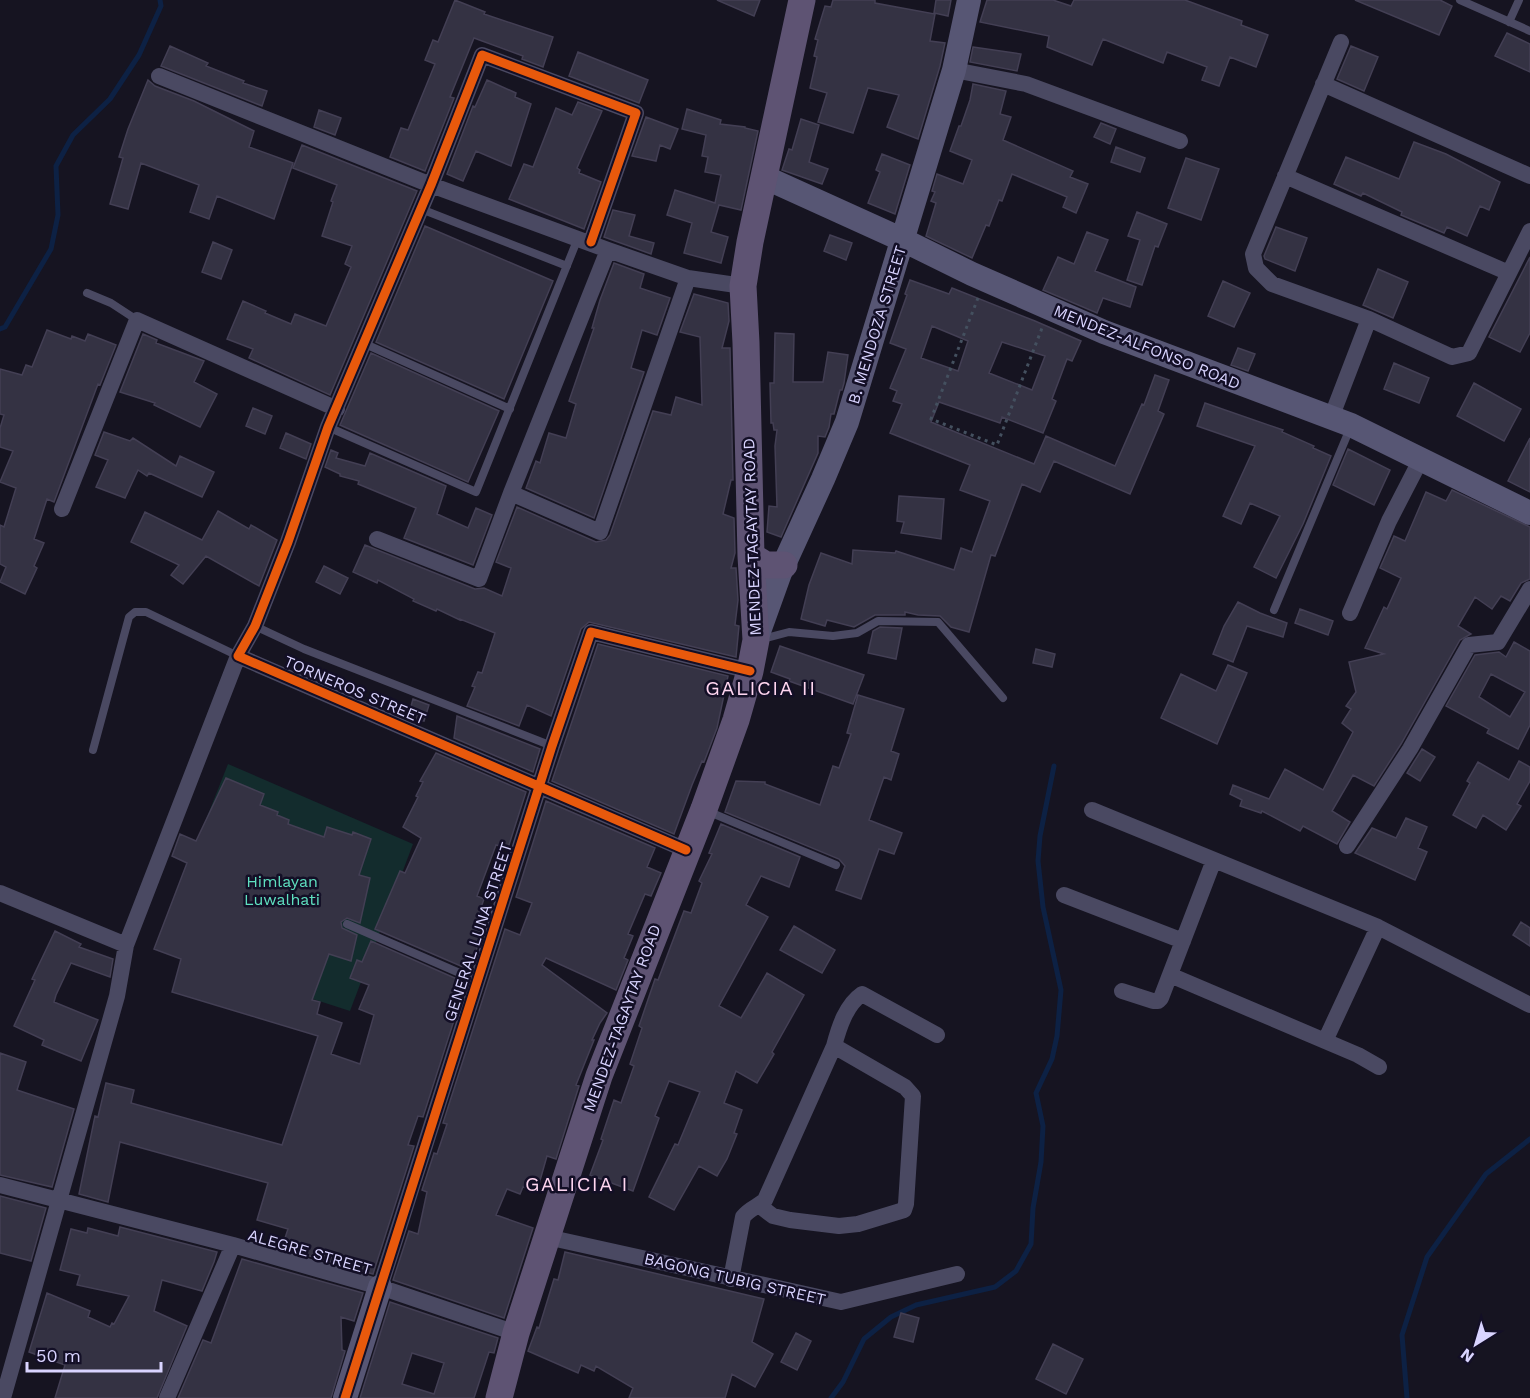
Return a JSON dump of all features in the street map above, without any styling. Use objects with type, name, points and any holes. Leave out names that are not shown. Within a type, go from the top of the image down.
[{"type":"main road","name":"MENDEZ-TAGAYTAY ROAD","points":[[499,1398],[516,1333],[598,1076],[704,809],[736,720],[750,671],[756,640],[743,286],[750,242],[802,0]]},
{"type":"main road","name":"B. MENDOZA STREET","points":[[756,640],[770,597],[847,422],[954,69],[969,0]]},
{"type":"main road","name":"MENDEZ-ALFONSO ROAD","points":[[764,177],[1104,332],[1341,422],[1530,513]]},
{"type":"main road","points":[[752,556],[766,565],[784,566]]},
{"type":"main road","name":"GENERAL LUNA STREET","points":[[345,1398],[380,1287]]},
{"type":"street","points":[[1341,42],[1253,254],[1256,268],[1272,284],[1369,319],[1452,357],[1469,354],[1530,231]]},
{"type":"street","points":[[3,1398],[117,996],[126,945],[238,656],[255,626],[288,542],[328,427],[431,185],[482,55],[636,113],[585,240]]},
{"type":"street","points":[[954,69],[1026,84],[1180,141]]},
{"type":"street","points":[[159,76],[431,185],[608,250],[688,278],[743,286]]},
{"type":"street","points":[[1323,84],[1530,176]]},
{"type":"street","points":[[1286,176],[1509,273]]},
{"type":"street","points":[[377,538],[479,579],[608,250]]},
{"type":"street","points":[[511,494],[600,532],[688,278]]},
{"type":"street","points":[[1341,422],[1369,319]]},
{"type":"street","points":[[62,509],[136,320],[337,408]]},
{"type":"street","points":[[1350,613],[1389,521],[1421,459]]},
{"type":"street","points":[[1347,846],[1410,748],[1469,645],[1498,642],[1530,589]]},
{"type":"street","name":"GENERAL LUNA STREET","points":[[380,1287],[552,746],[591,632],[750,671]]},
{"type":"street","name":"TORNEROS STREET","points":[[238,656],[686,850]]},
{"type":"street","points":[[1092,810],[1378,927],[1530,1005]]},
{"type":"street","points":[[1122,991],[1158,1001],[1214,860]]},
{"type":"street","points":[[0,893],[126,945]]},
{"type":"street","points":[[1064,895],[1183,941]]},
{"type":"street","points":[[1325,1041],[1378,927]]},
{"type":"street","points":[[1170,975],[1325,1041],[1379,1067]]},
{"type":"street","points":[[731,1279],[743,1217],[748,1210],[760,1206],[765,1200],[834,1046],[842,1020],[856,998],[862,994],[937,1035]]},
{"type":"street","points":[[760,1206],[772,1216],[839,1226],[858,1224],[904,1210],[913,1096],[905,1087],[834,1046]]},
{"type":"street","name":"ALEGRE STREET","points":[[0,1185],[233,1245],[380,1287],[516,1333]]},
{"type":"street","name":"BAGONG TUBIG STREET","points":[[547,1237],[841,1302],[957,1274]]},
{"type":"street","points":[[167,1398],[233,1245]]},
{"type":"lane","points":[[1460,0],[1471,2],[1530,32]]},
{"type":"lane","points":[[1509,22],[1519,0]]},
{"type":"lane","points":[[421,209],[567,266]]},
{"type":"lane","points":[[328,427],[476,492],[567,266],[585,240]]},
{"type":"lane","points":[[87,293],[111,303],[136,320]]},
{"type":"lane","points":[[363,343],[510,409]]},
{"type":"lane","points":[[1274,610],[1341,422]]},
{"type":"lane","points":[[93,750],[129,617],[135,612],[146,612],[238,656]]},
{"type":"lane","points":[[756,640],[789,632],[833,636],[857,633],[878,621],[938,622],[1003,698]]},
{"type":"lane","points":[[255,626],[315,653],[552,746]]},
{"type":"lane","points":[[704,809],[836,865]]},
{"type":"lane","points":[[347,924],[478,981]]},
{"type":"path","points":[[986,280],[931,418],[997,445],[1050,308]]},
{"type":"green space","name":"Himlayan Luwalhati","points":[[228,764],[413,844],[350,1011],[155,948]]},
{"type":"building","points":[[455,0],[485,12],[484,14],[553,37],[543,67],[522,59],[523,56],[474,38],[450,97],[454,98],[425,171],[390,157],[401,128],[408,130],[435,64],[425,60],[433,40],[438,42]]},
{"type":"building","points":[[717,0],[760,0],[754,16]]},
{"type":"building","points":[[833,0],[875,0],[875,3],[935,14],[930,41],[945,43],[918,139],[887,127],[899,95],[868,88],[853,133],[818,122],[827,93],[810,88],[817,57],[814,56],[818,40],[815,39],[825,6],[831,7]]},
{"type":"building","points":[[936,0],[951,0],[948,16],[934,13]]},
{"type":"building","points":[[987,0],[1053,0],[1071,6],[1074,0],[1185,0],[1242,21],[1241,25],[1268,35],[1256,67],[1230,57],[1219,86],[1202,80],[1207,67],[1167,52],[1163,63],[1103,39],[1092,65],[1047,47],[1049,36],[980,22]]},
{"type":"building","points":[[1355,0],[1440,0],[1452,6],[1439,35]]},
{"type":"building","points":[[1507,33],[1530,44],[1530,72],[1495,56]]},
{"type":"building","points":[[170,46],[208,63],[206,66],[267,91],[262,106],[161,66]]},
{"type":"building","points":[[1351,46],[1378,57],[1364,91],[1337,79]]},
{"type":"building","points":[[973,47],[1021,54],[1017,71],[970,62]]},
{"type":"building","points":[[578,52],[648,80],[639,103],[569,76]]},
{"type":"building","points":[[148,80],[155,86],[194,101],[254,131],[249,147],[293,163],[274,219],[217,196],[209,219],[190,212],[199,185],[141,163],[128,209],[110,204],[123,158],[119,157]]},
{"type":"building","points":[[487,80],[516,93],[515,97],[531,104],[511,166],[476,151],[463,181],[447,174],[473,106],[475,107]]},
{"type":"building","points":[[973,84],[1006,91],[1000,114],[1011,117],[1003,140],[1073,171],[1070,177],[1088,184],[1076,213],[1063,207],[1067,197],[1012,174],[1002,201],[999,200],[989,226],[986,225],[972,258],[926,236],[936,203],[931,201],[935,192],[932,191],[937,174],[963,184],[972,160],[950,151],[970,100]]},
{"type":"building","points":[[578,102],[602,111],[577,168],[580,170],[579,173],[601,182],[584,229],[509,199],[524,164],[533,167],[556,108],[572,115]]},
{"type":"building","points":[[687,109],[721,120],[720,124],[758,131],[741,210],[719,205],[711,232],[728,237],[721,263],[684,253],[692,223],[667,215],[675,190],[715,203],[721,175],[705,172],[708,157],[702,156],[706,135],[682,129]]},
{"type":"building","points":[[319,110],[341,118],[335,135],[314,127]]},
{"type":"building","points":[[646,117],[678,129],[670,149],[660,145],[656,161],[632,156]]},
{"type":"building","points":[[801,119],[819,125],[809,162],[828,169],[822,184],[782,170],[789,149],[792,150]]},
{"type":"building","points":[[1101,123],[1116,129],[1110,144],[1094,137]]},
{"type":"building","points":[[1414,142],[1446,154],[1500,182],[1489,210],[1480,206],[1467,236],[1447,227],[1444,233],[1401,215],[1402,212],[1363,193],[1361,196],[1334,184],[1346,157],[1399,179]]},
{"type":"building","points":[[302,145],[417,191],[330,395],[249,358],[253,349],[227,339],[243,301],[291,324],[295,314],[326,326],[351,267],[345,264],[352,246],[322,236],[337,185],[293,168]]},
{"type":"building","points":[[1116,147],[1145,158],[1140,172],[1111,162]]},
{"type":"building","points":[[882,154],[910,165],[895,214],[868,203],[880,172],[876,170]]},
{"type":"building","points":[[1186,158],[1219,169],[1201,220],[1168,208]]},
{"type":"building","points":[[613,210],[635,215],[629,236],[654,243],[651,254],[604,237]]},
{"type":"building","points":[[1137,212],[1167,224],[1158,247],[1155,246],[1142,285],[1127,280],[1140,240],[1128,236]]},
{"type":"building","points":[[425,226],[553,281],[504,399],[376,342]]},
{"type":"building","points":[[1276,227],[1307,238],[1295,271],[1265,259],[1264,256]]},
{"type":"building","points":[[1087,232],[1108,240],[1095,271],[1136,287],[1130,307],[1103,298],[1097,313],[1043,290],[1058,257],[1074,264]]},
{"type":"building","points":[[830,235],[852,243],[846,260],[824,251]]},
{"type":"building","points":[[213,242],[232,250],[221,279],[202,272]]},
{"type":"building","points":[[1530,257],[1530,333],[1520,352],[1489,337]]},
{"type":"building","points":[[614,263],[644,274],[640,288],[670,298],[657,335],[642,330],[631,368],[644,372],[594,518],[526,488],[536,461],[540,463],[549,433],[566,438],[576,404],[569,401],[594,328],[592,328],[600,300]]},
{"type":"building","points":[[1378,269],[1408,282],[1393,318],[1363,305]]},
{"type":"building","points":[[910,280],[949,294],[952,288],[1081,341],[1072,361],[1067,359],[1052,399],[1056,401],[1043,433],[1002,417],[1000,423],[939,402],[931,422],[1034,464],[1046,436],[1115,466],[1142,404],[1144,405],[1155,375],[1169,380],[1158,411],[1164,414],[1130,494],[1054,461],[1040,492],[1022,484],[995,556],[991,555],[969,632],[951,627],[940,616],[905,612],[905,615],[875,615],[854,627],[827,620],[825,626],[801,619],[809,585],[821,553],[852,564],[853,550],[895,553],[896,551],[954,570],[961,548],[972,552],[990,501],[960,490],[970,465],[890,433],[902,404],[893,401],[897,391],[890,388],[906,349],[890,343],[907,295],[905,294]],"holes":[[[932,326],[968,341],[958,371],[921,358]],[[1002,342],[1045,356],[1032,390],[989,373]]]},
{"type":"building","points":[[1223,281],[1250,293],[1234,327],[1208,316]]},
{"type":"building","points":[[694,294],[728,303],[729,321],[722,348],[730,348],[733,480],[731,480],[723,514],[734,518],[735,553],[731,568],[736,568],[738,600],[735,625],[739,626],[736,657],[589,622],[581,629],[551,716],[527,705],[519,726],[467,706],[475,687],[472,686],[478,672],[482,673],[495,633],[437,609],[436,611],[413,601],[414,599],[378,580],[377,583],[353,572],[365,545],[475,589],[484,588],[502,596],[511,568],[496,562],[517,507],[596,542],[606,540],[610,535],[653,411],[671,415],[676,397],[702,405],[700,337],[680,332]]},
{"type":"building","points":[[47,330],[71,339],[72,336],[85,341],[88,334],[116,345],[100,385],[98,384],[54,502],[47,499],[34,539],[44,543],[34,566],[37,568],[25,594],[0,582],[6,567],[0,564],[0,525],[4,527],[16,488],[0,482],[13,451],[0,447],[0,428],[4,415],[0,414],[0,369],[22,375],[26,365],[32,367]]},
{"type":"building","points":[[775,333],[794,334],[793,382],[823,382],[828,352],[848,355],[844,383],[834,414],[831,414],[825,437],[818,436],[818,453],[781,537],[767,532],[769,506],[777,507],[775,446],[777,430],[774,430],[773,423],[771,423],[770,383],[774,383]]},
{"type":"building","points":[[143,334],[157,340],[156,343],[204,361],[194,382],[217,394],[200,427],[154,405],[155,403],[120,392]]},
{"type":"building","points":[[1238,348],[1255,354],[1248,371],[1231,365]]},
{"type":"building","points":[[371,353],[499,411],[468,482],[340,425]]},
{"type":"building","points":[[1394,363],[1429,378],[1419,403],[1384,389]]},
{"type":"building","points":[[1474,383],[1521,409],[1504,441],[1457,416]]},
{"type":"building","points":[[1205,403],[1283,430],[1282,432],[1331,456],[1303,524],[1276,578],[1254,567],[1280,516],[1250,503],[1241,524],[1223,516],[1255,446],[1197,426]]},
{"type":"building","points":[[253,408],[272,416],[265,434],[246,426]]},
{"type":"building","points":[[104,432],[130,441],[133,438],[176,466],[180,456],[214,472],[202,497],[149,473],[147,476],[138,470],[125,498],[96,487],[108,460],[95,455]]},
{"type":"building","points":[[286,433],[311,444],[306,459],[280,448]]},
{"type":"building","points":[[1530,438],[1530,492],[1508,481]]},
{"type":"building","points":[[1348,449],[1390,470],[1374,505],[1333,485]]},
{"type":"building","points":[[331,450],[338,453],[336,458],[365,466],[370,453],[446,486],[437,514],[468,528],[476,508],[492,515],[473,565],[404,538],[416,508],[358,484],[359,481],[340,476],[325,467]]},
{"type":"building","points":[[1452,490],[1530,527],[1530,579],[1521,583],[1510,601],[1501,596],[1492,609],[1475,597],[1458,626],[1471,634],[1460,640],[1401,744],[1374,786],[1353,775],[1332,811],[1350,822],[1337,844],[1303,826],[1300,831],[1262,811],[1261,813],[1240,806],[1242,800],[1230,794],[1233,785],[1269,799],[1285,769],[1323,790],[1353,732],[1342,723],[1351,709],[1346,706],[1356,692],[1349,662],[1384,654],[1365,648],[1384,607],[1387,609],[1401,578],[1380,568],[1394,536],[1405,541],[1426,492],[1446,501]]},
{"type":"building","points":[[899,496],[944,499],[941,539],[901,533],[904,522],[897,521]]},
{"type":"building","points":[[218,511],[249,529],[251,525],[277,540],[259,586],[206,556],[183,584],[171,575],[179,565],[131,542],[145,512],[202,540]]},
{"type":"building","points":[[324,566],[348,578],[340,594],[316,582]]},
{"type":"building","points":[[1238,602],[1287,623],[1283,637],[1247,626],[1233,662],[1213,654],[1224,626]]},
{"type":"building","points":[[1300,609],[1333,621],[1328,635],[1295,623]]},
{"type":"building","points":[[880,627],[902,628],[896,659],[868,653],[873,631]]},
{"type":"building","points":[[1514,642],[1530,651],[1530,725],[1518,749],[1487,733],[1489,729],[1446,706],[1475,655],[1499,652],[1506,657]],"holes":[[[1491,674],[1525,692],[1510,717],[1479,697]]]},
{"type":"building","points":[[598,644],[728,676],[717,728],[674,834],[552,781]]},
{"type":"building","points":[[780,646],[864,675],[853,704],[789,681],[790,679],[771,672]]},
{"type":"building","points":[[1036,649],[1055,654],[1052,667],[1033,663]]},
{"type":"building","points":[[1228,665],[1247,673],[1217,744],[1161,718],[1181,674],[1216,691]]},
{"type":"building","points":[[858,695],[904,709],[891,751],[899,754],[891,780],[884,777],[869,820],[902,833],[894,854],[879,849],[861,899],[836,890],[845,866],[839,859],[725,812],[736,781],[765,782],[765,784],[820,805],[833,766],[839,768],[851,734],[847,733]]},
{"type":"building","points":[[413,699],[429,705],[424,721],[408,717]]},
{"type":"building","points":[[457,716],[540,749],[533,772],[454,738]]},
{"type":"building","points":[[1422,749],[1435,757],[1420,781],[1407,773]]},
{"type":"building","points":[[436,753],[526,792],[508,848],[496,845],[477,896],[484,899],[477,919],[485,922],[470,970],[375,929],[400,871],[405,873],[421,838],[403,827],[418,797],[416,796],[423,782],[420,781]]},
{"type":"building","points":[[1519,761],[1530,767],[1530,781],[1517,804],[1521,806],[1506,830],[1483,815],[1476,828],[1453,815],[1470,783],[1467,781],[1478,762],[1509,780]]},
{"type":"building","points":[[226,778],[264,794],[260,805],[278,812],[277,815],[289,820],[288,824],[324,837],[327,827],[352,835],[353,832],[371,839],[359,875],[370,878],[360,923],[347,918],[341,922],[342,928],[357,935],[351,961],[329,954],[312,1000],[320,1002],[317,1014],[342,1023],[331,1054],[360,1064],[374,1015],[359,1009],[369,985],[350,978],[357,960],[362,962],[371,941],[466,983],[423,1117],[418,1116],[408,1145],[414,1146],[373,1274],[299,1253],[301,1247],[284,1241],[288,1229],[257,1220],[268,1183],[120,1142],[108,1202],[79,1194],[95,1116],[98,1117],[106,1083],[134,1090],[131,1103],[282,1145],[318,1036],[172,992],[181,959],[154,949],[187,863],[172,856],[180,834],[196,841]]},
{"type":"building","points":[[546,801],[655,848],[647,867],[661,873],[651,896],[645,894],[628,934],[633,936],[624,958],[628,960],[616,990],[546,958],[542,965],[607,1013],[592,1040],[594,1040],[576,1085],[579,1086],[556,1159],[547,1156],[537,1191],[523,1187],[520,1194],[507,1189],[496,1215],[533,1228],[504,1318],[393,1280],[409,1231],[418,1234],[427,1192],[422,1190],[434,1153],[437,1154],[447,1124],[443,1123],[505,929],[520,935],[532,903],[516,897]]},
{"type":"building","points":[[1406,818],[1427,827],[1418,848],[1427,852],[1415,880],[1355,853],[1372,828],[1396,838]]},
{"type":"building","points":[[721,824],[800,857],[789,887],[761,876],[746,905],[768,917],[719,1006],[741,1018],[767,973],[804,995],[757,1083],[736,1071],[724,1103],[742,1110],[734,1133],[737,1134],[717,1176],[699,1166],[674,1210],[649,1197],[675,1144],[678,1145],[700,1092],[669,1081],[655,1116],[659,1118],[633,1191],[590,1175],[614,1100],[621,1103],[634,1066],[630,1064],[642,1028],[639,1026],[655,979],[658,980],[684,911],[691,913],[702,883],[699,881],[712,854],[709,853]]},
{"type":"building","points":[[1521,922],[1530,928],[1530,946],[1513,935]]},
{"type":"building","points":[[794,926],[835,950],[822,973],[780,950]]},
{"type":"building","points":[[55,931],[81,944],[79,947],[113,959],[110,977],[71,963],[56,995],[54,1002],[98,1020],[81,1061],[42,1045],[44,1040],[14,1026],[35,980],[32,979]]},
{"type":"building","points":[[0,1053],[26,1062],[17,1090],[74,1109],[52,1187],[0,1175]]},
{"type":"building","points":[[0,1196],[46,1208],[31,1261],[0,1253]]},
{"type":"building","points":[[120,1227],[217,1252],[214,1262],[202,1291],[162,1280],[154,1311],[187,1326],[157,1398],[55,1398],[65,1365],[29,1352],[47,1293],[90,1311],[88,1317],[110,1327],[112,1323],[114,1324],[129,1296],[77,1285],[80,1275],[60,1270],[71,1229],[87,1233],[88,1228],[118,1236]]},
{"type":"building","points":[[565,1252],[764,1299],[752,1342],[773,1354],[755,1387],[732,1374],[725,1398],[629,1398],[633,1388],[596,1366],[594,1371],[581,1365],[578,1373],[528,1351],[537,1327],[539,1328],[554,1279],[558,1280]]},
{"type":"building","points":[[242,1259],[363,1293],[354,1321],[341,1317],[342,1350],[345,1351],[331,1398],[178,1398],[203,1340],[211,1343]]},
{"type":"building","points":[[390,1302],[498,1338],[494,1353],[489,1352],[474,1398],[360,1398]],"holes":[[[412,1353],[444,1363],[434,1394],[402,1384]]]},
{"type":"building","points":[[901,1313],[919,1318],[913,1342],[894,1337]]},
{"type":"building","points":[[796,1333],[811,1341],[797,1370],[781,1362]]},
{"type":"building","points":[[1053,1344],[1083,1359],[1066,1394],[1036,1379]]},
{"type":"waterway","points":[[0,329],[5,327],[51,249],[58,215],[56,166],[73,135],[110,99],[139,55],[161,6],[160,0]]},
{"type":"waterway","points":[[831,1398],[843,1382],[864,1339],[891,1317],[916,1305],[995,1287],[1016,1271],[1031,1244],[1043,1126],[1036,1093],[1052,1059],[1057,1036],[1061,990],[1043,907],[1038,861],[1040,836],[1054,766]]},
{"type":"waterway","points":[[1407,1398],[1402,1335],[1427,1257],[1486,1174],[1530,1139]]},
{"type":"cycle path","points":[[591,242],[636,113],[482,55],[431,185],[328,427],[288,542],[255,626],[238,656],[686,850]]},
{"type":"cycle path","points":[[345,1398],[552,746],[591,632],[750,671]]},
{"type":"district","name":"GALICIA II","points":[[761,688]]},
{"type":"district","name":"GALICIA I","points":[[577,1184]]}]
